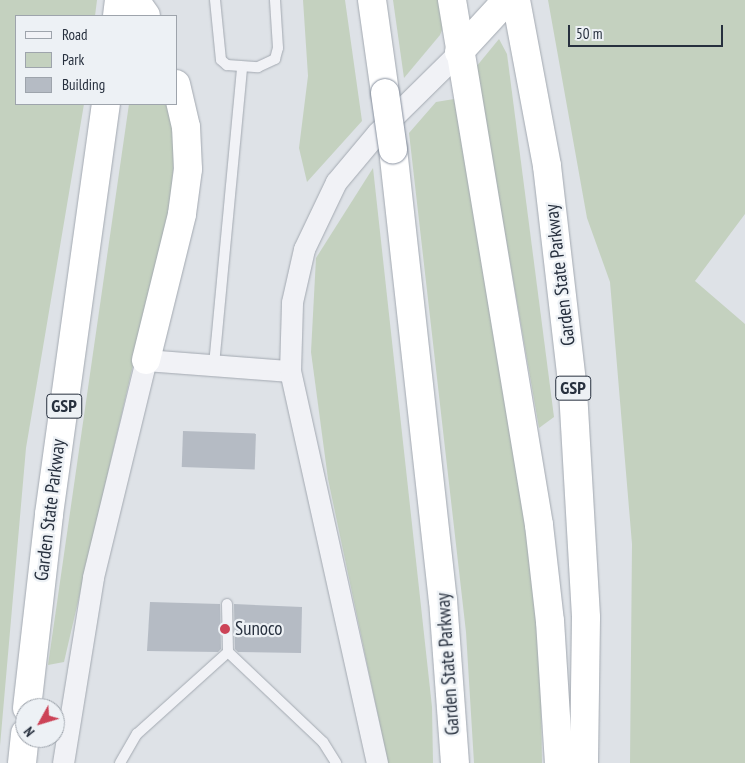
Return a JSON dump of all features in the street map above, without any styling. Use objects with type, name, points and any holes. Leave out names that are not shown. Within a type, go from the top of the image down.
[{"type":"highway","points":[[117,15],[119,0]]},
{"type":"highway","points":[[135,0],[145,15]]},
{"type":"highway","name":"Garden State Parkway","points":[[372,0],[393,149],[436,532],[455,763]]},
{"type":"highway","points":[[452,0],[538,525],[549,612],[559,763]]},
{"type":"highway","points":[[459,52],[514,6]]},
{"type":"highway","name":"Garden State Parkway","points":[[514,6],[547,166],[573,392],[586,618],[584,763]]},
{"type":"highway","points":[[146,360],[182,214],[188,169],[186,127],[178,93]]},
{"type":"highway","name":"Garden State Parkway","points":[[28,698],[50,504],[106,105]]},
{"type":"highway","points":[[22,763],[23,748]]},
{"type":"street","points":[[377,763],[290,371],[289,324],[297,274],[324,203],[377,133],[459,52]]},
{"type":"street","points":[[63,763],[93,577],[146,360],[290,371]]},
{"type":"lane","points":[[215,0],[221,60],[227,65],[242,67],[258,67],[275,59],[278,48],[275,0]]},
{"type":"lane","points":[[214,365],[242,67]]},
{"type":"lane","points":[[227,604],[228,652],[323,742],[336,763]]},
{"type":"lane","points":[[120,763],[137,734],[228,652]]},
{"type":"green space","points":[[0,0],[97,0],[95,15],[15,15],[15,105],[84,105],[26,448],[0,746]]},
{"type":"green space","points":[[303,0],[345,0],[362,121],[307,182],[299,148],[308,76]]},
{"type":"green space","points":[[393,0],[445,0],[448,15],[440,35],[404,78]]},
{"type":"green space","points":[[548,0],[745,0],[745,214],[695,281],[745,324],[745,763],[630,763],[632,544],[610,282],[587,218]]},
{"type":"green space","points":[[499,39],[507,54],[554,417],[539,428],[476,67]]},
{"type":"green space","points":[[454,99],[539,570],[542,763],[474,763],[466,632],[409,133],[436,102]]},
{"type":"green space","points":[[129,105],[168,105],[176,138],[170,206],[64,662],[48,665]]},
{"type":"green space","points":[[373,168],[432,707],[433,763],[388,763],[328,479],[311,352],[316,258]]},
{"type":"building","points":[[183,431],[256,434],[255,470],[182,467]]},
{"type":"building","points":[[150,602],[220,604],[221,649],[218,652],[147,651]]},
{"type":"building","points":[[234,604],[302,607],[301,653],[238,652],[235,649]]},
{"type":"place","name":"Sunoco","points":[[225,629]]}]
